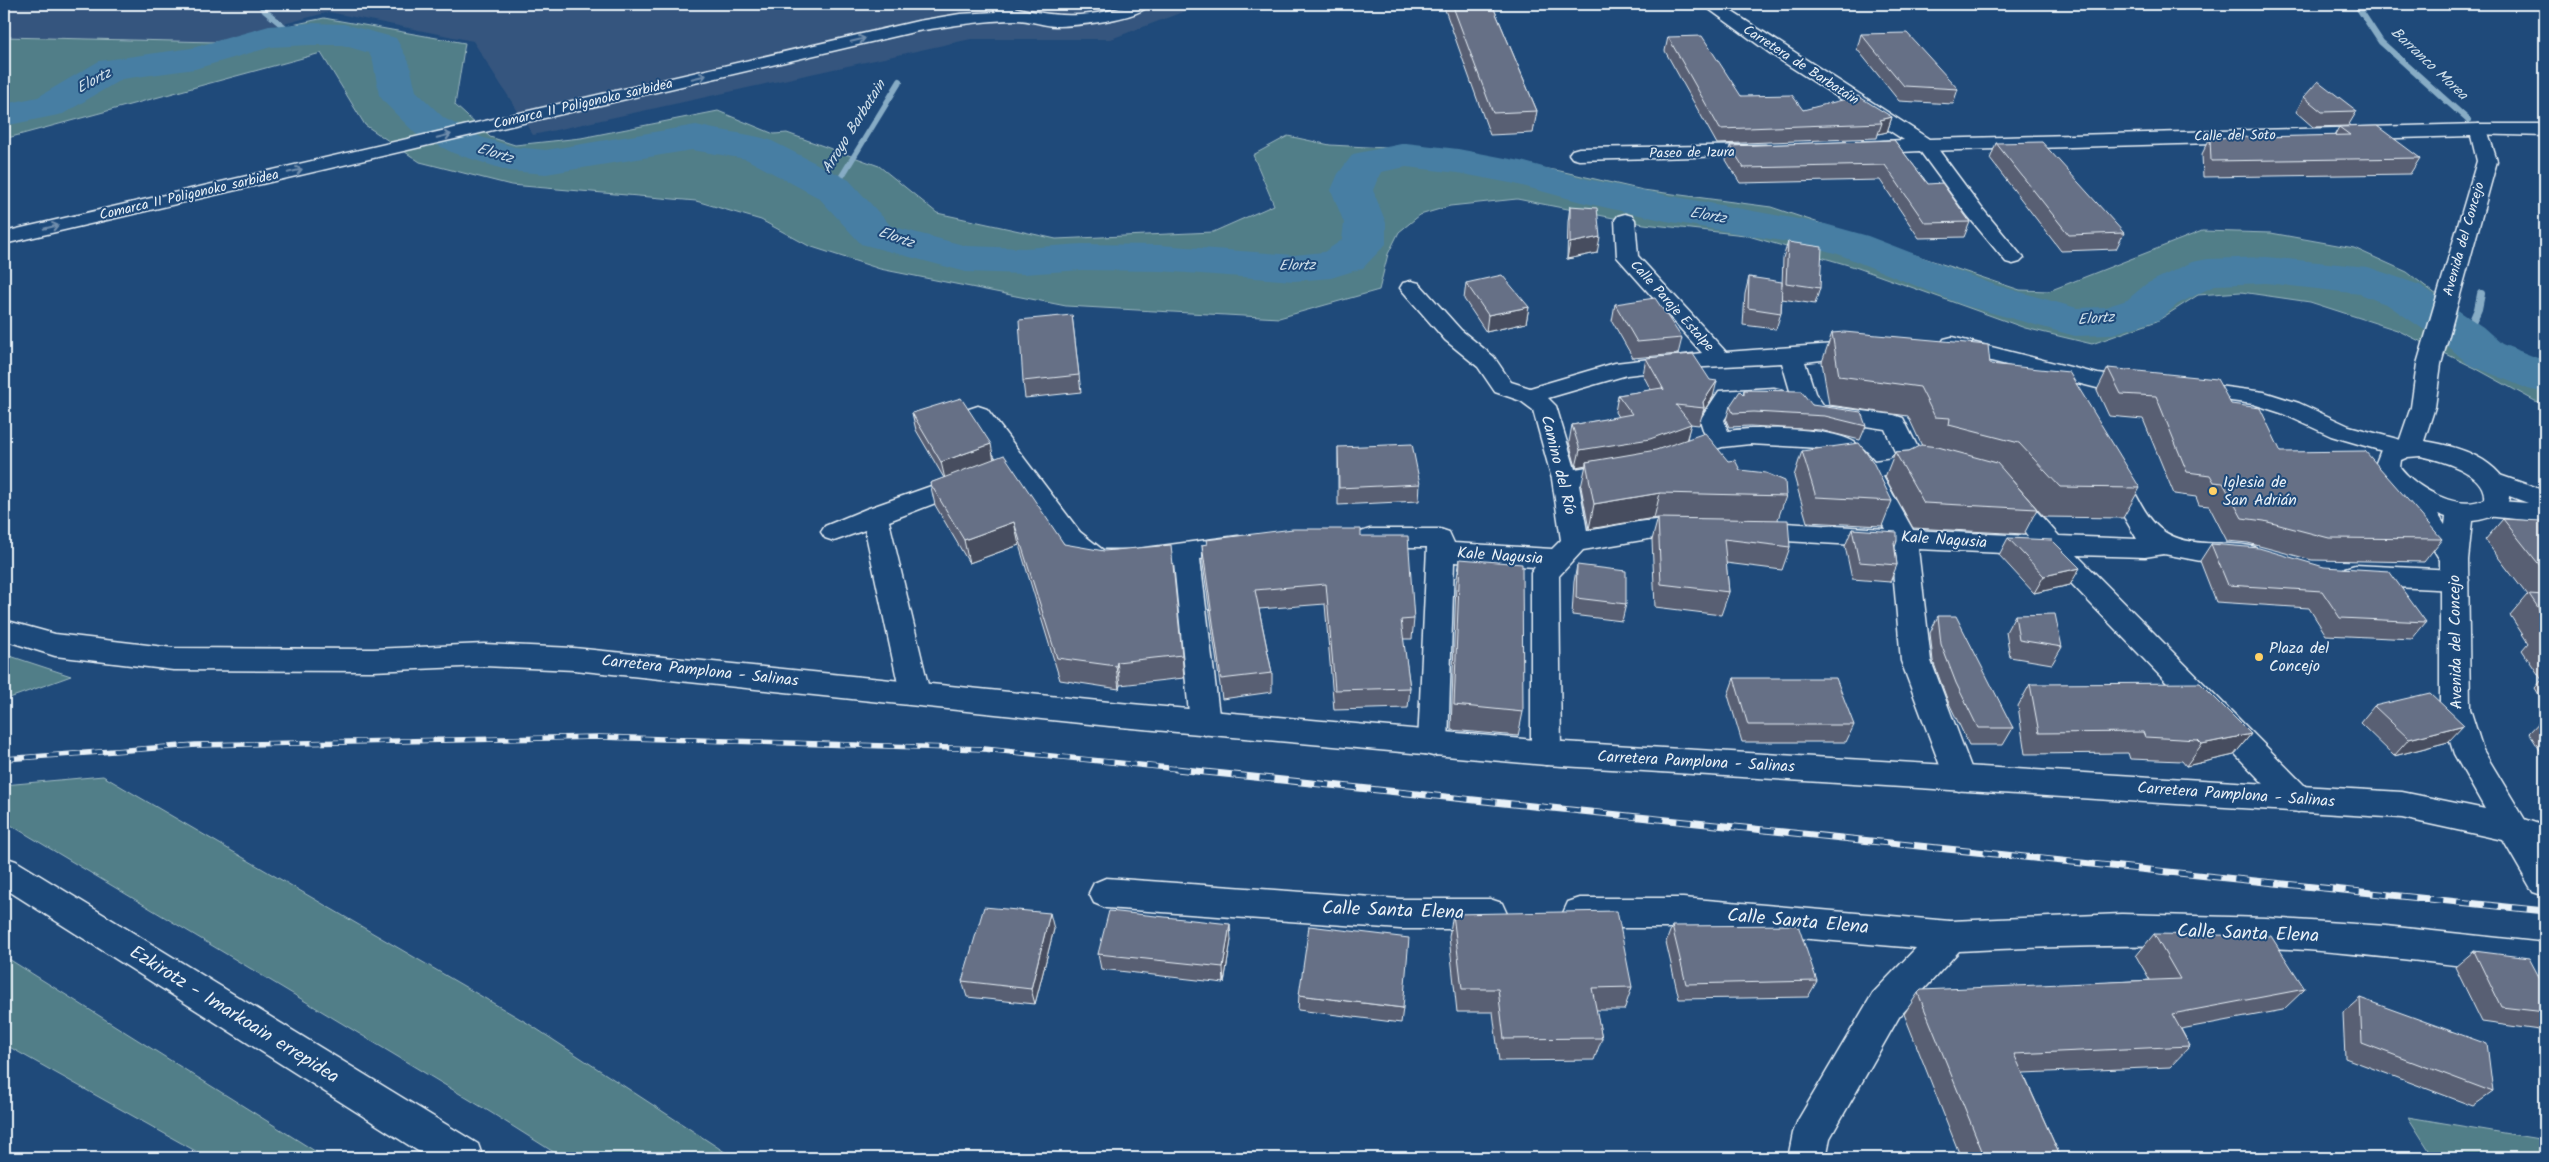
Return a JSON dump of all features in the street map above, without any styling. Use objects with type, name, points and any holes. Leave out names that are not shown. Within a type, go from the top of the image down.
[{"type":"street","name":"Comarca II Poligonoko sarbidea","points":[[4,220],[948,4]]},
{"type":"street","points":[[994,4],[1018,15],[1045,20],[1104,17],[1142,4]]},
{"type":"street","name":"Carretera de Barbatáin","points":[[1710,4],[1777,50],[1926,146],[1974,211],[2013,258]]},
{"type":"street","name":"Comarca II Poligonoko sarbidea","points":[[4,238],[918,26],[960,19],[1018,15]]},
{"type":"street","name":"Calle del Soto","points":[[1926,146],[2479,130],[2545,130]]},
{"type":"street","name":"Avenida del Concejo","points":[[2400,455],[2423,406],[2429,364],[2487,161],[2479,130]]},
{"type":"street","points":[[1840,149],[1926,146]]},
{"type":"street","name":"Paseo de Izura","points":[[1579,154],[1783,151]]},
{"type":"street","name":"Calle Paraje Estalpe","points":[[1625,220],[1628,257],[1721,360]]},
{"type":"street","name":"Camino del Río","points":[[1411,288],[1453,335],[1486,362],[1503,387],[1529,396],[1544,406],[1565,479],[1566,550]]},
{"type":"street","points":[[1931,343],[1971,348],[2097,381],[2256,397],[2290,408],[2340,431],[2400,455],[2432,450],[2457,457],[2476,468],[2491,480],[2497,489],[2498,498],[2494,504],[2472,510]]},
{"type":"street","name":"Calle Paraje Estalpe","points":[[1529,396],[1626,368],[1792,356],[1883,346]]},
{"type":"street","points":[[1792,356],[1803,394],[1816,412],[1894,423],[1910,456],[1934,464]]},
{"type":"street","points":[[2057,371],[2066,395]]},
{"type":"street","points":[[1718,440],[1712,420],[1727,396],[1803,394]]},
{"type":"street","points":[[2423,406],[2435,430],[2457,457]]},
{"type":"street","points":[[978,414],[1000,470],[1071,538],[1097,559],[1130,559],[1264,542]]},
{"type":"street","points":[[1565,479],[1649,464],[1718,440],[1750,436],[1820,440],[1844,447],[1864,465],[1903,537],[1916,661],[1959,778]]},
{"type":"street","points":[[2101,455],[2146,532],[2164,544],[2184,550],[2248,554],[2266,559]]},
{"type":"street","points":[[2400,455],[2392,476],[2412,493],[2441,506],[2472,510],[2545,513]]},
{"type":"street","points":[[1864,465],[1895,468],[1910,456]]},
{"type":"street","points":[[834,532],[1000,470]]},
{"type":"street","points":[[1986,478],[1995,480],[2051,545],[2298,799]]},
{"type":"street","points":[[2491,480],[2545,500]]},
{"type":"street","name":"Avenida del Concejo","points":[[2412,493],[2454,570]]},
{"type":"street","name":"Avenida del Concejo","points":[[2472,510],[2454,570],[2455,710],[2469,754],[2545,882]]},
{"type":"street","points":[[874,516],[915,693]]},
{"type":"street","name":"Kale Nagusia","points":[[1342,538],[1440,538],[1440,552],[1566,550],[1654,529],[1723,530],[2145,548],[2164,544]]},
{"type":"street","points":[[1546,754],[1545,573],[1566,550]]},
{"type":"street","points":[[1186,552],[1205,723]]},
{"type":"street","points":[[1433,744],[1440,552]]},
{"type":"street","points":[[2331,573],[2454,570]]},
{"type":"street","name":"Carretera Pamplona - Salinas","points":[[4,630],[55,645],[172,659],[373,660],[484,656],[574,659],[1205,723],[1546,754],[2402,805],[2512,828],[2545,840]]},
{"type":"street","name":"Ezkirotz - Imarkoain errepidea","points":[[4,871],[464,1158]]},
{"type":"street","name":"Calle Santa Elena","points":[[1106,893],[1400,914],[1683,913],[1950,936],[2052,931],[2224,930],[2416,942],[2545,959]]},
{"type":"street","points":[[1807,1158],[1812,1133],[1886,1005],[1950,936]]},
{"type":"shaded area","points":[[4,4],[1204,4],[1111,39],[971,39],[533,135],[473,41],[329,12],[216,42],[4,37]]},
{"type":"green space","points":[[324,18],[465,43],[455,105],[490,137],[515,145],[581,138],[718,111],[774,134],[787,133],[879,166],[937,213],[1056,239],[1213,232],[1274,205],[1253,155],[1288,136],[1330,145],[1443,151],[1560,171],[1643,190],[1771,207],[2020,290],[2049,291],[2202,231],[2271,233],[2354,248],[2407,272],[2519,358],[2545,359],[2545,403],[2535,401],[2475,368],[2397,330],[2310,302],[2241,292],[2198,295],[2157,321],[2092,344],[2025,328],[1855,267],[1745,235],[1644,224],[1517,199],[1450,206],[1420,215],[1399,232],[1388,254],[1379,290],[1279,318],[1066,306],[880,269],[809,246],[761,220],[696,201],[511,185],[420,162],[365,125],[321,53],[4,139],[4,37],[216,42]]},
{"type":"green space","points":[[4,654],[71,676],[4,700]]},
{"type":"green space","points":[[103,776],[529,1024],[734,1158],[563,1158],[490,1112],[4,821],[4,785]]},
{"type":"green space","points":[[4,956],[326,1158],[208,1158],[4,1044]]},
{"type":"green space","points":[[2408,1117],[2545,1140],[2545,1158],[2434,1158]]},
{"type":"building","points":[[1452,4],[1492,4],[1537,111],[1493,113]]},
{"type":"building","points":[[1907,33],[1958,89],[1904,86],[1861,34]]},
{"type":"building","points":[[1702,36],[1741,96],[1792,95],[1803,110],[1858,96],[1892,117],[1880,120],[1882,123],[1720,129],[1668,37]]},
{"type":"building","points":[[2318,81],[2357,111],[2322,112],[2304,97]]},
{"type":"building","points":[[2377,126],[2420,158],[2211,161],[2210,138],[2350,135],[2339,127]]},
{"type":"building","points":[[1894,140],[1928,184],[1942,183],[1970,222],[1925,223],[1885,165],[1744,168],[1730,146]]},
{"type":"building","points":[[2042,142],[2124,233],[2069,235],[1996,143]]},
{"type":"building","points":[[1570,206],[1597,208],[1600,237],[1570,243]]},
{"type":"building","points":[[1788,242],[1822,247],[1820,288],[1786,283]]},
{"type":"building","points":[[1502,275],[1529,307],[1488,315],[1466,283]]},
{"type":"building","points":[[1749,277],[1782,282],[1781,313],[1748,308]]},
{"type":"building","points":[[1655,298],[1682,338],[1637,342],[1615,304]]},
{"type":"building","points":[[1072,315],[1079,375],[1023,381],[1019,320]]},
{"type":"building","points":[[1844,332],[1988,345],[1990,364],[2069,372],[2140,488],[2060,487],[2019,443],[1949,425],[1950,418],[1935,417],[1920,387],[1839,376],[1832,333]]},
{"type":"building","points":[[1693,354],[1710,380],[1717,381],[1703,402],[1704,408],[1676,405],[1691,424],[1650,439],[1580,450],[1572,425],[1632,414],[1618,395],[1662,388],[1664,390],[1646,358]]},
{"type":"building","points":[[2108,368],[2217,379],[2231,404],[2260,408],[2281,452],[2365,451],[2442,539],[2329,538],[2264,521],[2242,518],[2223,483],[2214,482],[2210,475],[2187,472],[2156,396],[2121,394]]},
{"type":"building","points":[[1744,390],[1801,391],[1812,405],[1861,412],[1866,426],[1825,416],[1754,412],[1733,413],[1730,406],[1740,391],[1744,395]]},
{"type":"building","points":[[961,398],[991,444],[941,462],[912,413]]},
{"type":"building","points":[[1705,433],[1728,461],[1735,460],[1740,470],[1766,473],[1785,481],[1786,496],[1660,493],[1594,504],[1586,462],[1656,450]]},
{"type":"building","points":[[1859,443],[1873,462],[1892,501],[1816,497],[1802,451]]},
{"type":"building","points":[[1412,444],[1420,484],[1339,488],[1338,447]]},
{"type":"building","points":[[1921,445],[1938,447],[1997,463],[2037,509],[1924,503],[1895,452],[1909,451]]},
{"type":"building","points":[[1004,455],[1064,544],[1104,551],[1171,545],[1182,655],[1117,662],[1116,666],[1057,658],[1014,522],[964,540],[930,483]]},
{"type":"building","points":[[1658,518],[1788,520],[1790,547],[1724,539],[1729,592],[1661,584]]},
{"type":"building","points":[[2503,519],[2541,521],[2545,526],[2545,572]]},
{"type":"building","points":[[1293,529],[1361,529],[1361,536],[1408,536],[1414,619],[1401,620],[1410,688],[1335,690],[1326,584],[1255,590],[1272,673],[1221,679],[1202,545],[1207,544],[1206,540]]},
{"type":"building","points":[[1852,529],[1897,532],[1897,541],[1894,542],[1897,565],[1859,562]]},
{"type":"building","points":[[2008,538],[2052,540],[2080,568],[2044,576]]},
{"type":"building","points":[[2211,544],[2259,548],[2324,567],[2389,571],[2426,622],[2340,618],[2322,591],[2228,585]]},
{"type":"building","points":[[1460,559],[1522,564],[1523,712],[1454,705]]},
{"type":"building","points":[[1577,565],[1626,571],[1626,604],[1576,598]]},
{"type":"building","points":[[2529,594],[2545,595],[2545,618]]},
{"type":"building","points":[[2055,614],[2062,647],[2019,640],[2015,615]]},
{"type":"building","points":[[1938,616],[1956,616],[2013,728],[1978,728],[1956,683],[1941,644]]},
{"type":"building","points":[[1734,678],[1836,678],[1854,725],[1748,725]]},
{"type":"building","points":[[2200,683],[2251,734],[2202,744],[2198,740],[2145,737],[2143,732],[2039,733],[2030,684]]},
{"type":"building","points":[[2430,693],[2464,725],[2409,739],[2374,706]]},
{"type":"building","points":[[984,907],[1050,913],[1031,989],[962,981]]},
{"type":"building","points":[[1109,911],[1230,924],[1223,967],[1098,954]]},
{"type":"building","points":[[1617,911],[1632,987],[1592,988],[1602,1038],[1504,1039],[1498,989],[1462,989],[1453,914]]},
{"type":"building","points":[[1798,925],[1817,981],[1686,984],[1672,926]]},
{"type":"building","points":[[1309,926],[1409,938],[1403,1008],[1299,995]]},
{"type":"building","points":[[2154,934],[2271,936],[2305,989],[2172,1014],[2190,1046],[2014,1054],[2061,1158],[1985,1158],[1918,993],[1921,990],[2180,979]]},
{"type":"building","points":[[2474,951],[2529,958],[2545,988],[2545,1012],[2501,1007]]},
{"type":"building","points":[[2360,998],[2487,1044],[2493,1092],[2362,1043]]},
{"type":"waterway","points":[[260,4],[265,11],[293,34]]},
{"type":"waterway","name":"Barranco Morea","points":[[2356,4],[2381,42],[2468,120]]},
{"type":"waterway","name":"Elortz","points":[[4,115],[50,106],[112,69],[195,58],[269,37],[310,34],[344,35],[383,46],[391,62],[398,95],[430,126],[467,145],[509,159],[546,162],[696,137],[705,141],[756,148],[834,189],[876,235],[966,259],[1024,261],[1082,257],[1160,258],[1294,268],[1331,265],[1347,259],[1364,244],[1365,223],[1352,190],[1358,174],[1367,163],[1406,155],[1458,161],[1521,173],[1581,190],[1666,208],[1810,233],[1853,245],[1979,295],[2075,322],[2109,321],[2143,310],[2162,294],[2208,272],[2266,270],[2368,281],[2404,295],[2466,337],[2485,354],[2545,378]]},
{"type":"waterway","name":"Arroyo Barbatain","points":[[834,189],[900,81]]},
{"type":"waterway","name":"Barranco Morea","points":[[2466,337],[2478,309],[2481,294]]},
{"type":"railway","points":[[4,759],[196,745],[599,737],[984,749],[1188,770]]},
{"type":"railway","points":[[1176,769],[2545,911]]},
{"type":"place","name":"Iglesia de San Adrián","points":[[2213,491]]},
{"type":"place","name":"Plaza del Concejo","points":[[2259,657]]}]
